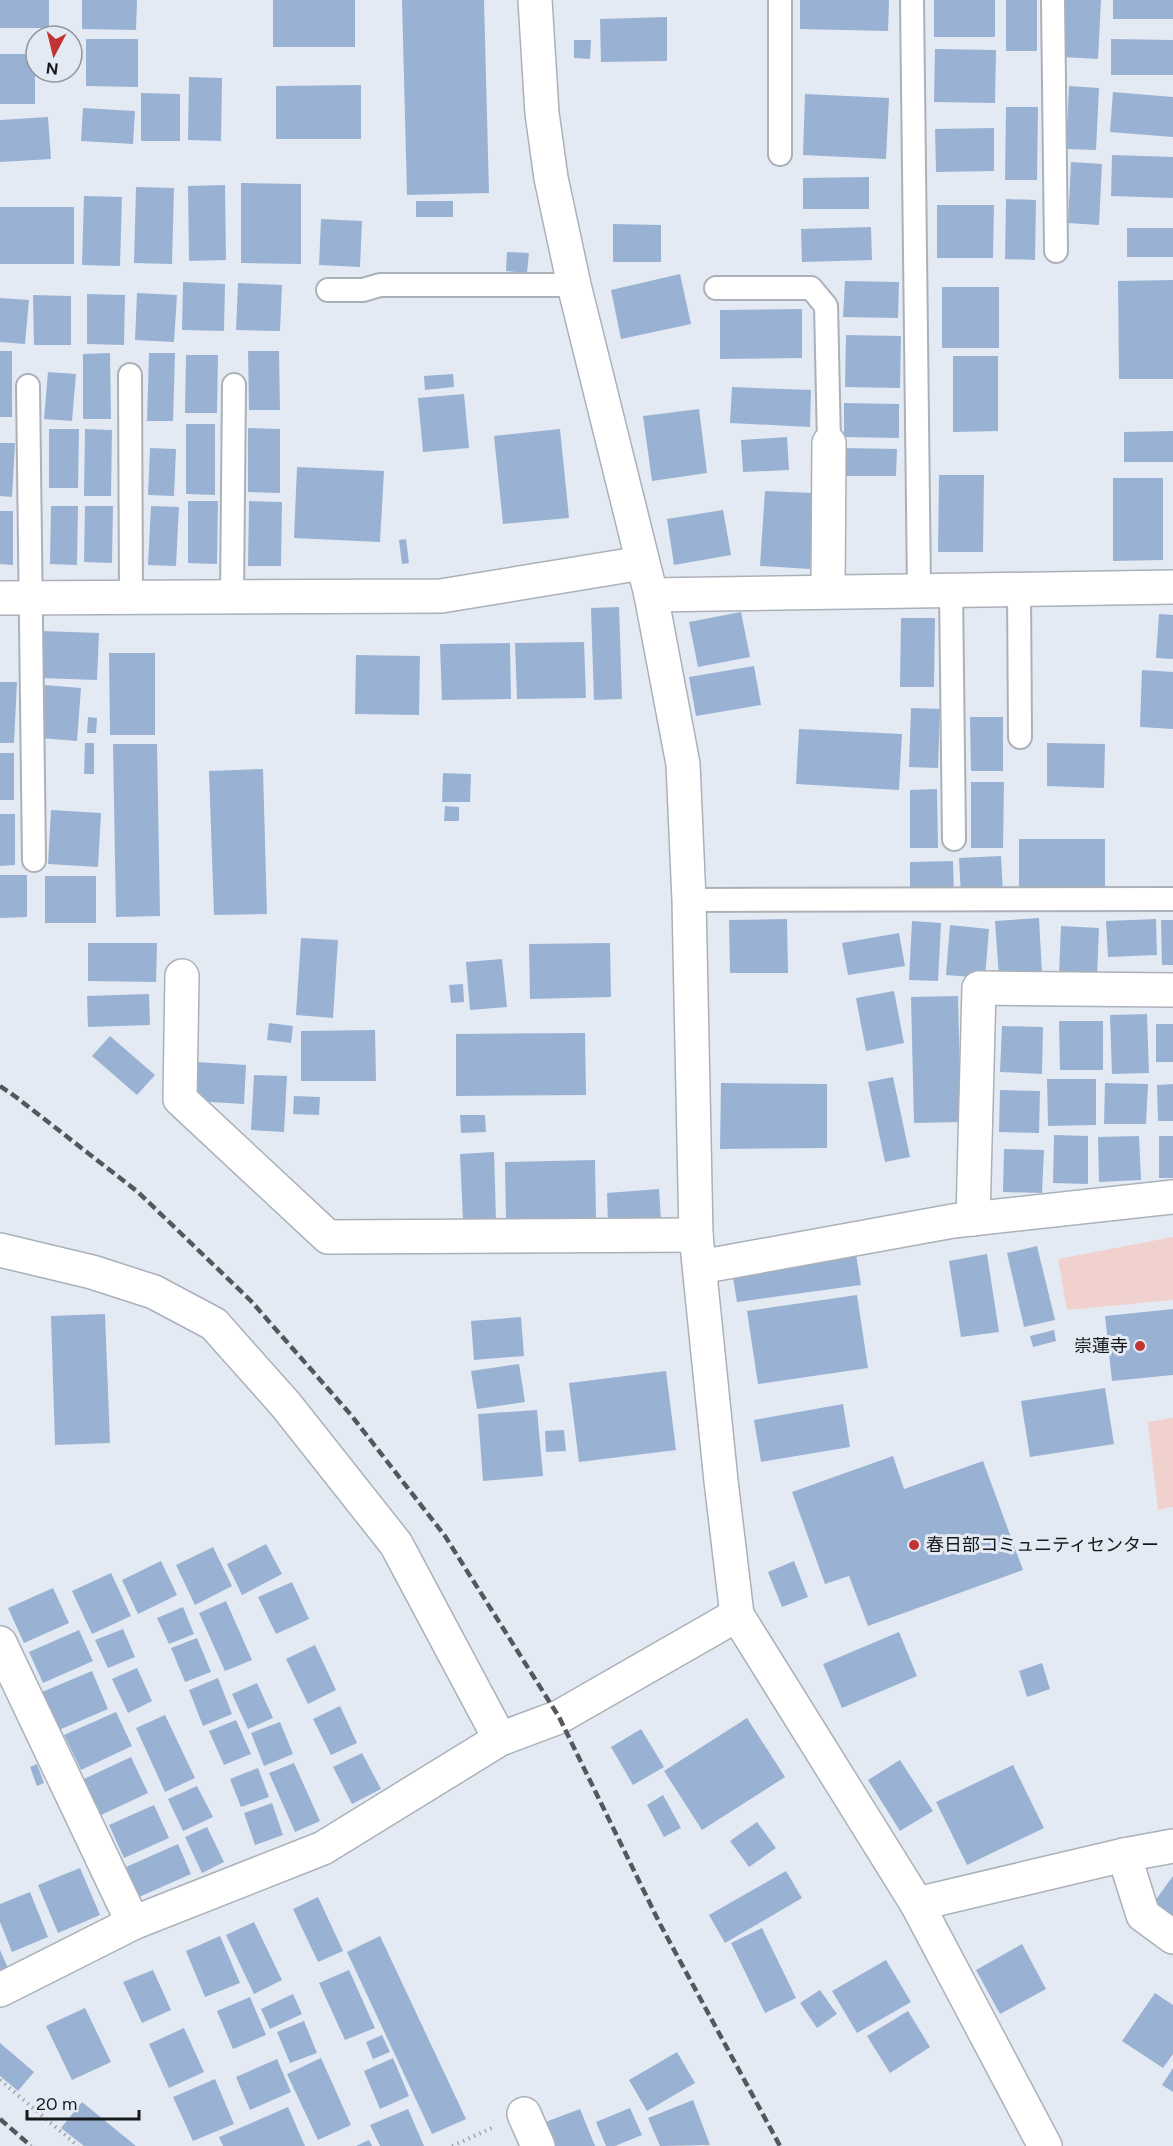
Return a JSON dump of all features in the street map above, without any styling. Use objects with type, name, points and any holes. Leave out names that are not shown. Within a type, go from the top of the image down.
[{"type":"street","points":[[535,0],[542,113],[551,178],[574,285],[651,595],[683,764],[689,900],[696,1235],[737,1615],[917,1904],[1045,2146]]},
{"type":"street","points":[[828,591],[829,443]]},
{"type":"street","points":[[15,598],[441,596],[642,563]]},
{"type":"street","points":[[651,595],[1173,586]]},
{"type":"street","points":[[182,976],[180,1099],[328,1237],[696,1235]]},
{"type":"street","points":[[973,1219],[979,988],[1173,990]]},
{"type":"street","points":[[700,1267],[973,1219],[1173,1197]]},
{"type":"street","points":[[0,1250],[92,1272],[154,1292],[213,1324],[286,1405],[396,1544],[500,1739]]},
{"type":"street","points":[[0,1989],[133,1923],[323,1848],[500,1739],[559,1717],[737,1615]]},
{"type":"street","points":[[0,1643],[133,1923]]},
{"type":"street","points":[[917,1904],[1124,1855],[1173,1846]]},
{"type":"street","points":[[1124,1855],[1143,1915],[1173,1937]]},
{"type":"street","points":[[524,2114],[538,2146]]},
{"type":"lane","points":[[780,0],[780,154]]},
{"type":"lane","points":[[912,0],[919,589]]},
{"type":"lane","points":[[1053,0],[1056,251]]},
{"type":"lane","points":[[328,291],[363,290],[380,285],[574,285]]},
{"type":"lane","points":[[716,288],[811,288],[826,306],[829,443]]},
{"type":"lane","points":[[130,375],[131,597]]},
{"type":"lane","points":[[232,597],[234,385]]},
{"type":"lane","points":[[28,386],[15,598],[34,860]]},
{"type":"lane","points":[[1019,588],[1020,737]]},
{"type":"lane","points":[[951,589],[954,839]]},
{"type":"lane","points":[[689,900],[1173,900]]},
{"type":"path","points":[[0,2080],[78,2146]]},
{"type":"path","points":[[452,2146],[524,2114]]},
{"type":"shaded area","points":[[1173,1237],[1173,1300],[1067,1310],[1058,1259]]},
{"type":"shaded area","points":[[1173,1418],[1173,1507],[1158,1510],[1148,1422]]},
{"type":"building","points":[[0,0],[49,0],[49,24],[24,24],[24,28],[0,28]]},
{"type":"building","points":[[82,0],[137,0],[136,30],[84,29],[84,24],[82,24]]},
{"type":"building","points":[[273,0],[355,0],[355,47],[273,47]]},
{"type":"building","points":[[402,0],[484,0],[489,193],[407,195]]},
{"type":"building","points":[[800,0],[889,0],[888,31],[800,29]]},
{"type":"building","points":[[934,0],[995,0],[995,37],[934,37]]},
{"type":"building","points":[[1006,0],[1037,0],[1037,51],[1006,51]]},
{"type":"building","points":[[1066,0],[1101,0],[1098,59],[1063,57]]},
{"type":"building","points":[[1113,0],[1173,0],[1173,19],[1113,19]]},
{"type":"building","points":[[667,17],[667,61],[601,62],[600,19]]},
{"type":"building","points":[[86,39],[138,39],[138,87],[86,86]]},
{"type":"building","points":[[1111,39],[1173,40],[1173,75],[1111,75]]},
{"type":"building","points":[[574,40],[591,40],[590,59],[574,58]]},
{"type":"building","points":[[935,49],[996,50],[995,103],[934,102]]},
{"type":"building","points":[[0,54],[24,54],[24,84],[35,84],[35,104],[0,104]]},
{"type":"building","points":[[189,77],[222,78],[221,141],[188,140]]},
{"type":"building","points":[[361,85],[361,139],[276,139],[276,86]]},
{"type":"building","points":[[1069,86],[1099,88],[1096,150],[1066,149]]},
{"type":"building","points":[[1113,92],[1173,97],[1173,137],[1110,132]]},
{"type":"building","points":[[141,93],[180,94],[180,141],[141,141]]},
{"type":"building","points":[[805,94],[889,98],[886,159],[803,155]]},
{"type":"building","points":[[1006,107],[1038,107],[1037,180],[1005,180]]},
{"type":"building","points":[[83,108],[135,111],[133,144],[81,141]]},
{"type":"building","points":[[48,117],[51,159],[0,162],[0,120]]},
{"type":"building","points":[[994,128],[994,171],[936,172],[935,129]]},
{"type":"building","points":[[1112,155],[1173,157],[1173,198],[1111,196]]},
{"type":"building","points":[[1071,162],[1102,164],[1099,225],[1068,223]]},
{"type":"building","points":[[869,177],[869,209],[803,209],[803,178]]},
{"type":"building","points":[[241,183],[301,184],[301,264],[241,263]]},
{"type":"building","points":[[225,185],[226,260],[189,261],[188,186]]},
{"type":"building","points":[[136,187],[174,188],[172,264],[134,263]]},
{"type":"building","points":[[84,196],[122,197],[120,266],[82,265]]},
{"type":"building","points":[[1006,199],[1036,200],[1035,260],[1005,259]]},
{"type":"building","points":[[416,201],[453,201],[453,217],[416,217]]},
{"type":"building","points":[[937,205],[994,205],[993,258],[937,258]]},
{"type":"building","points":[[0,207],[74,207],[74,264],[0,264]]},
{"type":"building","points":[[321,219],[362,221],[360,267],[319,265]]},
{"type":"building","points":[[613,224],[661,225],[661,262],[613,262]]},
{"type":"building","points":[[871,227],[872,260],[802,262],[801,229]]},
{"type":"building","points":[[1127,228],[1173,228],[1173,257],[1127,257]]},
{"type":"building","points":[[507,252],[529,253],[527,273],[506,271]]},
{"type":"building","points":[[680,274],[691,324],[621,339],[611,290]]},
{"type":"building","points":[[1173,280],[1173,379],[1119,379],[1118,281]]},
{"type":"building","points":[[845,281],[899,282],[898,318],[843,317]]},
{"type":"building","points":[[183,282],[225,284],[224,331],[182,330]]},
{"type":"building","points":[[238,283],[282,285],[280,331],[236,330]]},
{"type":"building","points":[[942,287],[999,287],[999,348],[942,348]]},
{"type":"building","points":[[137,293],[177,295],[174,342],[135,340]]},
{"type":"building","points":[[87,294],[125,295],[124,345],[87,344]]},
{"type":"building","points":[[33,295],[71,296],[71,345],[34,345]]},
{"type":"building","points":[[0,298],[29,300],[25,344],[0,342]]},
{"type":"building","points":[[802,309],[802,358],[720,359],[720,310]]},
{"type":"building","points":[[846,335],[901,336],[900,388],[845,387]]},
{"type":"building","points":[[0,351],[12,351],[12,417],[0,417]]},
{"type":"building","points":[[248,351],[279,351],[280,410],[249,410]]},
{"type":"building","points":[[110,353],[111,419],[83,419],[83,354]]},
{"type":"building","points":[[149,353],[175,353],[173,421],[147,421]]},
{"type":"building","points":[[186,355],[218,355],[217,413],[185,413]]},
{"type":"building","points":[[953,356],[998,356],[998,431],[953,432]]},
{"type":"building","points":[[48,372],[76,374],[72,421],[44,419]]},
{"type":"building","points":[[453,374],[454,387],[425,390],[424,376]]},
{"type":"building","points":[[732,387],[811,390],[810,427],[730,423]]},
{"type":"building","points":[[464,394],[469,448],[423,452],[418,398]]},
{"type":"building","points":[[844,403],[899,404],[899,438],[844,437]]},
{"type":"building","points":[[699,409],[707,473],[652,481],[643,416]]},
{"type":"building","points":[[186,424],[215,424],[215,495],[186,494]]},
{"type":"building","points":[[248,428],[280,429],[280,493],[248,492]]},
{"type":"building","points":[[49,429],[79,429],[78,488],[49,488]]},
{"type":"building","points":[[85,429],[112,430],[111,496],[84,496]]},
{"type":"building","points":[[560,429],[569,518],[503,524],[494,436]]},
{"type":"building","points":[[1173,431],[1173,462],[1124,462],[1124,432]]},
{"type":"building","points":[[787,437],[789,470],[743,472],[741,440]]},
{"type":"building","points":[[0,443],[15,443],[12,497],[0,496]]},
{"type":"building","points":[[150,448],[176,449],[174,496],[148,495]]},
{"type":"building","points":[[843,448],[897,449],[896,476],[843,476]]},
{"type":"building","points":[[297,467],[384,471],[380,542],[294,538]]},
{"type":"building","points":[[939,475],[984,475],[983,552],[938,552]]},
{"type":"building","points":[[1113,478],[1163,478],[1163,560],[1113,561]]},
{"type":"building","points":[[765,491],[814,493],[810,569],[760,566]]},
{"type":"building","points":[[188,501],[218,501],[217,564],[188,563]]},
{"type":"building","points":[[249,501],[282,502],[281,566],[248,566]]},
{"type":"building","points":[[51,506],[78,506],[77,565],[50,564]]},
{"type":"building","points":[[85,506],[113,506],[112,563],[84,562]]},
{"type":"building","points":[[151,506],[179,507],[176,566],[148,565]]},
{"type":"building","points":[[723,510],[731,555],[674,565],[667,519]]},
{"type":"building","points":[[0,511],[13,511],[13,565],[0,564]]},
{"type":"building","points":[[406,539],[409,563],[402,564],[399,540]]},
{"type":"building","points":[[619,607],[622,699],[594,700],[591,608]]},
{"type":"building","points":[[741,612],[750,657],[698,667],[689,622]]},
{"type":"building","points":[[1159,614],[1173,615],[1173,659],[1156,658]]},
{"type":"building","points":[[901,618],[935,618],[934,687],[900,687]]},
{"type":"building","points":[[41,631],[99,633],[97,680],[39,678]]},
{"type":"building","points":[[584,642],[586,698],[517,699],[515,643]]},
{"type":"building","points":[[510,643],[511,699],[442,700],[440,644]]},
{"type":"building","points":[[109,653],[155,653],[155,735],[110,735]]},
{"type":"building","points":[[356,655],[420,656],[419,715],[355,714]]},
{"type":"building","points":[[754,666],[761,705],[696,716],[689,677]]},
{"type":"building","points":[[1142,670],[1173,672],[1173,729],[1140,727]]},
{"type":"building","points":[[0,682],[17,682],[14,743],[0,743]]},
{"type":"building","points":[[45,685],[81,688],[77,741],[40,738]]},
{"type":"building","points":[[911,708],[940,709],[938,768],[909,767]]},
{"type":"building","points":[[88,717],[97,718],[96,733],[87,733]]},
{"type":"building","points":[[970,717],[1003,717],[1003,771],[971,771]]},
{"type":"building","points":[[799,729],[902,734],[899,790],[796,784]]},
{"type":"building","points":[[85,743],[94,743],[94,774],[84,774]]},
{"type":"building","points":[[1047,743],[1105,744],[1104,788],[1047,786]]},
{"type":"building","points":[[113,744],[157,744],[160,916],[116,917]]},
{"type":"building","points":[[0,753],[14,753],[14,800],[0,800]]},
{"type":"building","points":[[263,769],[267,914],[214,915],[209,771]]},
{"type":"building","points":[[443,773],[471,774],[470,802],[442,802]]},
{"type":"building","points":[[971,782],[1004,782],[1003,848],[971,848]]},
{"type":"building","points":[[937,789],[938,848],[910,848],[910,790]]},
{"type":"building","points":[[445,806],[459,807],[459,821],[444,821]]},
{"type":"building","points":[[51,810],[101,813],[98,867],[48,864]]},
{"type":"building","points":[[0,814],[15,814],[15,865],[0,866]]},
{"type":"building","points":[[1019,839],[1105,839],[1105,894],[1019,895]]},
{"type":"building","points":[[1001,856],[1003,893],[961,895],[959,858]]},
{"type":"building","points":[[953,861],[954,895],[910,896],[910,862]]},
{"type":"building","points":[[0,875],[27,875],[27,917],[0,918]]},
{"type":"building","points":[[45,876],[96,876],[96,923],[45,923]]},
{"type":"building","points":[[1039,918],[1042,974],[999,977],[995,921]]},
{"type":"building","points":[[787,919],[788,973],[730,973],[729,920]]},
{"type":"building","points":[[1156,919],[1157,955],[1108,957],[1106,921]]},
{"type":"building","points":[[1161,920],[1173,920],[1173,965],[1162,965]]},
{"type":"building","points":[[912,921],[941,923],[938,981],[909,980]]},
{"type":"building","points":[[950,925],[989,929],[985,978],[946,975]]},
{"type":"building","points":[[1061,926],[1099,928],[1097,976],[1059,974]]},
{"type":"building","points":[[899,933],[905,966],[848,975],[842,943]]},
{"type":"building","points":[[301,938],[338,940],[333,1018],[296,1015]]},
{"type":"building","points":[[88,943],[157,943],[156,982],[88,981]]},
{"type":"building","points":[[610,943],[611,997],[530,999],[529,944]]},
{"type":"building","points":[[502,959],[507,1007],[470,1010],[466,962]]},
{"type":"building","points":[[463,984],[464,1002],[451,1003],[449,985]]},
{"type":"building","points":[[894,991],[904,1043],[866,1051],[856,998]]},
{"type":"building","points":[[149,994],[150,1025],[88,1027],[87,996]]},
{"type":"building","points":[[958,996],[961,1122],[914,1123],[911,997]]},
{"type":"building","points":[[1147,1014],[1149,1073],[1112,1074],[1110,1015]]},
{"type":"building","points":[[1059,1021],[1103,1021],[1103,1070],[1060,1070]]},
{"type":"building","points":[[269,1023],[293,1026],[291,1043],[267,1040]]},
{"type":"building","points":[[1156,1024],[1173,1024],[1173,1062],[1156,1062]]},
{"type":"building","points":[[1002,1026],[1043,1027],[1042,1074],[1000,1072]]},
{"type":"building","points":[[375,1030],[376,1081],[301,1081],[301,1031]]},
{"type":"building","points":[[585,1033],[586,1095],[456,1096],[456,1034]]},
{"type":"building","points":[[110,1036],[155,1075],[137,1095],[92,1056]]},
{"type":"building","points":[[196,1062],[246,1065],[244,1104],[194,1101]]},
{"type":"building","points":[[254,1075],[287,1076],[284,1132],[251,1130]]},
{"type":"building","points":[[893,1077],[910,1157],[885,1162],[868,1082]]},
{"type":"building","points":[[1047,1079],[1096,1079],[1096,1125],[1048,1126]]},
{"type":"building","points":[[721,1083],[827,1084],[827,1148],[720,1149]]},
{"type":"building","points":[[1105,1083],[1148,1084],[1146,1124],[1104,1124]]},
{"type":"building","points":[[1173,1084],[1173,1121],[1158,1121],[1157,1085]]},
{"type":"building","points":[[1000,1090],[1040,1091],[1039,1133],[999,1132]]},
{"type":"building","points":[[294,1096],[320,1097],[319,1115],[293,1114]]},
{"type":"building","points":[[460,1115],[485,1115],[486,1132],[461,1133]]},
{"type":"building","points":[[1054,1135],[1088,1136],[1088,1184],[1053,1183]]},
{"type":"building","points":[[1139,1136],[1141,1180],[1099,1182],[1098,1137]]},
{"type":"building","points":[[1159,1136],[1173,1136],[1173,1178],[1159,1178]]},
{"type":"building","points":[[1004,1149],[1044,1150],[1042,1193],[1003,1192]]},
{"type":"building","points":[[494,1152],[496,1220],[463,1221],[460,1154]]},
{"type":"building","points":[[595,1160],[596,1220],[506,1222],[505,1162]]},
{"type":"building","points":[[659,1189],[661,1221],[608,1224],[607,1193]]},
{"type":"building","points":[[1037,1246],[1055,1320],[1024,1327],[1007,1253]]},
{"type":"building","points":[[856,1254],[861,1285],[737,1302],[732,1271]]},
{"type":"building","points":[[987,1254],[999,1332],[961,1337],[949,1261]]},
{"type":"building","points":[[857,1295],[868,1368],[758,1384],[747,1311]]},
{"type":"building","name":"崇蓮寺","points":[[1173,1309],[1173,1375],[1112,1381],[1105,1316]]},
{"type":"building","points":[[105,1314],[110,1443],[55,1445],[51,1316]]},
{"type":"building","points":[[521,1317],[524,1356],[474,1360],[471,1321]]},
{"type":"building","points":[[1054,1330],[1056,1341],[1033,1347],[1030,1336]]},
{"type":"building","points":[[519,1364],[525,1402],[477,1409],[471,1371]]},
{"type":"building","points":[[666,1371],[676,1450],[579,1462],[569,1383]]},
{"type":"building","points":[[1105,1388],[1114,1444],[1030,1457],[1021,1401]]},
{"type":"building","points":[[843,1404],[850,1447],[761,1462],[754,1420]]},
{"type":"building","points":[[537,1410],[543,1476],[483,1481],[478,1414]]},
{"type":"building","points":[[564,1430],[566,1451],[546,1452],[545,1431]]},
{"type":"building","points":[[893,1456],[904,1489],[983,1461],[1023,1570],[868,1626],[849,1576],[825,1584],[792,1492]]},
{"type":"building","points":[[266,1544],[282,1574],[242,1595],[227,1564]]},
{"type":"building","points":[[213,1547],[232,1586],[195,1605],[176,1565]]},
{"type":"building","points":[[161,1561],[177,1595],[138,1614],[122,1580]]},
{"type":"building","points":[[794,1561],[808,1597],[782,1607],[768,1572]]},
{"type":"building","points":[[111,1573],[131,1616],[92,1634],[72,1591]]},
{"type":"building","points":[[292,1582],[309,1619],[276,1634],[258,1597]]},
{"type":"building","points":[[53,1588],[69,1623],[24,1643],[8,1608]]},
{"type":"building","points":[[226,1601],[252,1660],[225,1671],[199,1613]]},
{"type":"building","points":[[183,1607],[194,1634],[169,1644],[157,1618]]},
{"type":"building","points":[[123,1629],[135,1657],[108,1668],[95,1640]]},
{"type":"building","points":[[79,1630],[93,1661],[43,1683],[29,1652]]},
{"type":"building","points":[[899,1632],[917,1676],[842,1708],[823,1664]]},
{"type":"building","points":[[197,1638],[211,1672],[185,1682],[171,1648]]},
{"type":"building","points":[[315,1645],[336,1690],[308,1704],[286,1659]]},
{"type":"building","points":[[1042,1663],[1050,1689],[1027,1697],[1019,1671]]},
{"type":"building","points":[[137,1668],[152,1701],[128,1713],[112,1679]]},
{"type":"building","points":[[92,1671],[108,1709],[59,1730],[42,1692]]},
{"type":"building","points":[[218,1678],[232,1714],[203,1726],[189,1690]]},
{"type":"building","points":[[257,1683],[273,1718],[248,1729],[232,1694]]},
{"type":"building","points":[[340,1706],[357,1743],[331,1755],[313,1719]]},
{"type":"building","points":[[116,1712],[132,1746],[81,1770],[64,1735]]},
{"type":"building","points":[[165,1715],[195,1778],[165,1792],[136,1728]]},
{"type":"building","points":[[747,1718],[785,1777],[702,1830],[664,1771]]},
{"type":"building","points":[[236,1720],[251,1754],[224,1765],[209,1731]]},
{"type":"building","points":[[280,1722],[293,1754],[264,1766],[251,1733]]},
{"type":"building","points":[[641,1729],[664,1767],[633,1785],[611,1747]]},
{"type":"building","points":[[362,1753],[381,1789],[352,1804],[333,1767]]},
{"type":"building","points":[[131,1757],[148,1793],[101,1815],[84,1779]]},
{"type":"building","points":[[900,1760],[933,1811],[900,1831],[868,1780]]},
{"type":"building","points":[[294,1763],[320,1821],[295,1832],[269,1773]]},
{"type":"building","points":[[37,1764],[44,1783],[37,1786],[30,1767]]},
{"type":"building","points":[[1013,1765],[1044,1828],[967,1865],[936,1802]]},
{"type":"building","points":[[258,1768],[269,1797],[241,1807],[230,1779]]},
{"type":"building","points":[[197,1786],[213,1817],[183,1831],[168,1799]]},
{"type":"building","points":[[663,1795],[681,1828],[664,1837],[647,1805]]},
{"type":"building","points":[[272,1803],[283,1835],[255,1845],[244,1813]]},
{"type":"building","points":[[154,1805],[169,1838],[124,1858],[109,1825]]},
{"type":"building","points":[[757,1822],[776,1848],[749,1867],[730,1841]]},
{"type":"building","points":[[207,1827],[224,1862],[202,1873],[185,1837]]},
{"type":"building","points":[[178,1844],[191,1874],[139,1897],[126,1867]]},
{"type":"building","points":[[80,1868],[100,1915],[58,1933],[38,1885]]},
{"type":"building","points":[[786,1871],[802,1898],[725,1943],[709,1915]]},
{"type":"building","points":[[1173,1876],[1173,1926],[1149,1909]]},
{"type":"building","points":[[30,1892],[48,1937],[12,1952],[0,1922],[0,1904]]},
{"type":"building","points":[[318,1897],[343,1951],[318,1962],[293,1909]]},
{"type":"building","points":[[254,1922],[282,1980],[254,1994],[226,1935]]},
{"type":"building","points":[[762,1928],[796,1998],[765,2013],[731,1943]]},
{"type":"building","points":[[220,1936],[240,1983],[205,1997],[186,1951]]},
{"type":"building","points":[[380,1936],[466,2119],[432,2134],[347,1952]]},
{"type":"building","points":[[1022,1944],[1046,1989],[1000,2014],[976,1970]]},
{"type":"building","points":[[0,1950],[8,1968],[0,1971]]},
{"type":"building","points":[[886,1960],[911,2002],[857,2033],[832,1991]]},
{"type":"building","points":[[153,1970],[171,2010],[142,2023],[123,1982]]},
{"type":"building","points":[[349,1970],[375,2028],[345,2040],[319,1983]]},
{"type":"building","points":[[820,1990],[837,2014],[817,2028],[800,2003]]},
{"type":"building","points":[[1155,1993],[1173,2005],[1173,2054],[1163,2068],[1122,2041]]},
{"type":"building","points":[[293,1994],[302,2014],[270,2029],[261,2009]]},
{"type":"building","points":[[250,1997],[266,2035],[233,2049],[217,2011]]},
{"type":"building","points":[[85,2008],[111,2062],[72,2080],[46,2026]]},
{"type":"building","points":[[908,2011],[930,2047],[890,2073],[867,2036]]},
{"type":"building","points":[[304,2021],[317,2053],[290,2063],[277,2032]]},
{"type":"building","points":[[184,2028],[204,2072],[169,2088],[149,2044]]},
{"type":"building","points":[[382,2035],[390,2052],[373,2059],[366,2042]]},
{"type":"building","points":[[0,2043],[34,2072],[18,2091],[0,2076]]},
{"type":"building","points":[[677,2052],[695,2083],[647,2111],[629,2080]]},
{"type":"building","points":[[321,2058],[351,2125],[318,2140],[287,2074]]},
{"type":"building","points":[[393,2058],[409,2096],[380,2109],[364,2071]]},
{"type":"building","points":[[277,2059],[291,2092],[250,2110],[236,2077]]},
{"type":"building","points":[[1173,2068],[1173,2092],[1162,2085]]},
{"type":"building","points":[[215,2079],[234,2124],[193,2141],[173,2097]]},
{"type":"building","points":[[693,2100],[710,2145],[660,2146],[648,2118]]},
{"type":"building","points":[[82,2102],[136,2146],[84,2146],[61,2128]]},
{"type":"building","points":[[288,2107],[305,2146],[223,2146],[219,2137]]},
{"type":"building","points":[[630,2108],[642,2135],[615,2146],[606,2146],[596,2122]]},
{"type":"building","points":[[408,2109],[424,2146],[380,2146],[370,2125]]},
{"type":"building","points":[[580,2109],[595,2146],[552,2146],[543,2123]]},
{"type":"building","points":[[369,2140],[372,2146],[356,2146]]},
{"type":"railway","points":[[0,1086],[138,1192],[251,1301],[351,1415],[445,1536],[559,1717],[660,1924],[780,2146]]},
{"type":"railway","points":[[0,2119],[31,2146]]},
{"type":"place","name":"崇蓮寺","points":[[1140,1346]]},
{"type":"place","name":"春日部コミュニティセンター","points":[[914,1545]]}]
